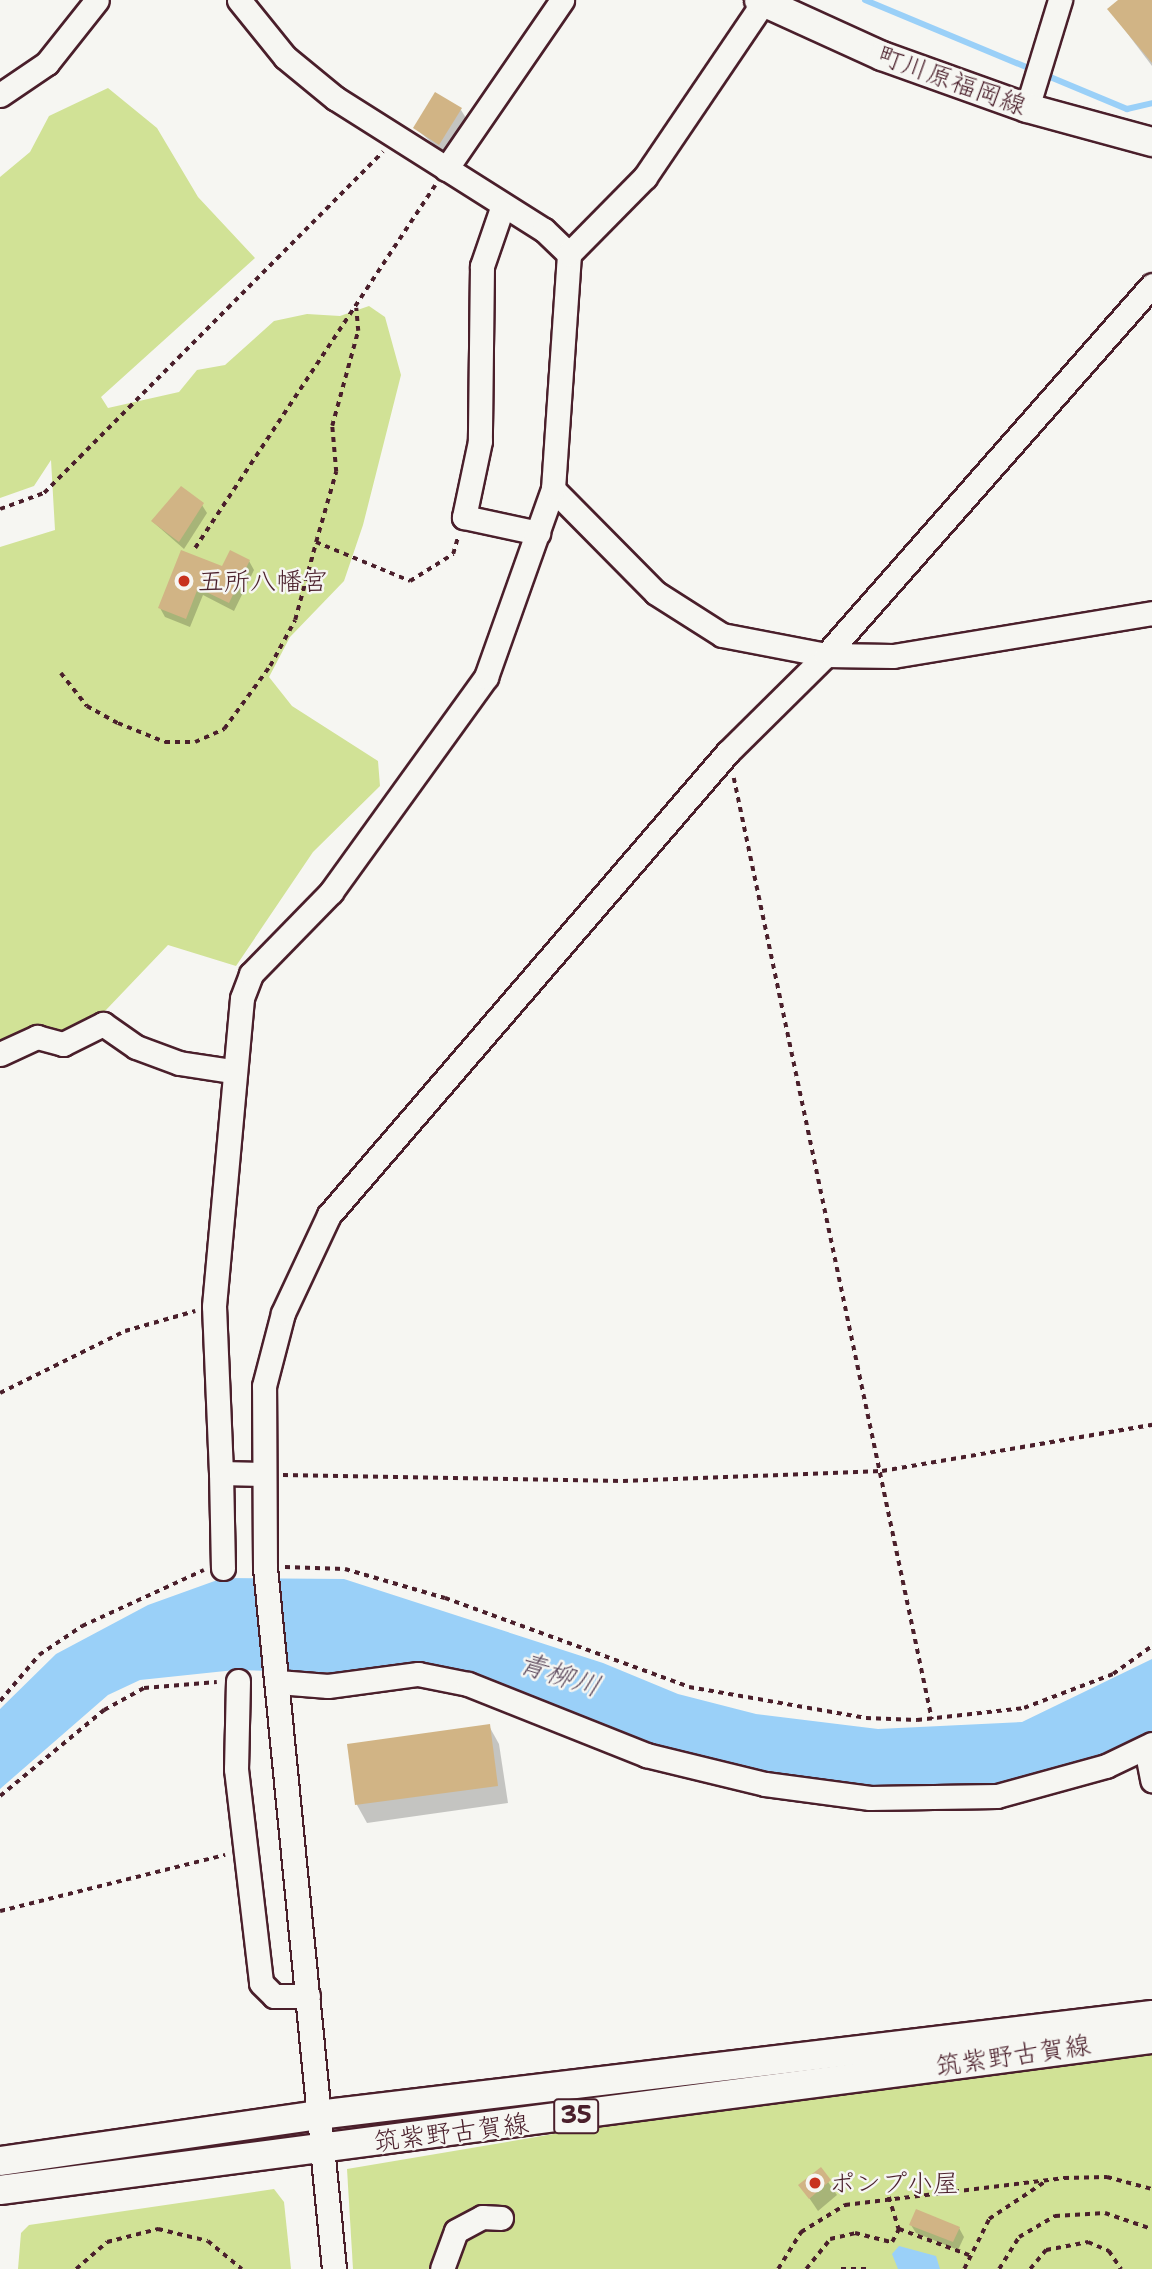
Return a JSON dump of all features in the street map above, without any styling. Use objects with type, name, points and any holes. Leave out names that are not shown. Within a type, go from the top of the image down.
[{"type":"main road","name":"町川原福岡線","points":[[761,1],[881,56],[1027,108],[1152,142]]},
{"type":"main road","name":"筑紫野古賀線","points":[[0,2161],[318,2115],[1152,2015]]},
{"type":"main road","name":"筑紫野古賀線","points":[[0,2190],[1152,2039]]},
{"type":"street","points":[[0,95],[47,63],[97,0]]},
{"type":"street","points":[[239,0],[285,57],[397,138],[503,205],[569,254]]},
{"type":"street","points":[[446,169],[562,0]]},
{"type":"street","points":[[1027,108],[1060,0]]},
{"type":"street","points":[[223,1568],[214,1306],[226,1231],[232,1071],[251,974],[331,892],[486,677],[553,489],[569,254],[645,177],[761,1]]},
{"type":"street","points":[[503,205],[482,266],[480,441],[464,517],[538,533]]},
{"type":"street","points":[[334,2269],[278,1674],[266,1576],[264,1386],[283,1313],[329,1215],[728,752],[825,655],[1152,285]]},
{"type":"street","points":[[553,489],[656,593],[722,635],[825,655],[893,656],[1152,612]]},
{"type":"street","points":[[0,1054],[37,1037],[63,1044],[103,1024],[136,1047],[179,1063],[232,1071]]},
{"type":"street","points":[[221,1473],[263,1474]]},
{"type":"street","points":[[278,1674],[328,1686],[418,1674],[468,1684],[646,1755],[765,1784],[870,1798],[997,1796],[1057,1782],[1149,1746],[1152,1780]]},
{"type":"street","points":[[238,1681],[236,1769],[261,1983],[274,1996],[308,1996]]},
{"type":"street","points":[[442,2269],[456,2231],[482,2217],[501,2218]]},
{"type":"path","points":[[0,509],[44,493],[397,138]]},
{"type":"path","points":[[195,548],[446,169]]},
{"type":"path","points":[[61,673],[87,706],[165,742],[195,742],[224,729],[295,620],[336,472],[332,426],[358,331],[355,306]]},
{"type":"path","points":[[316,542],[410,581],[453,554],[464,517]]},
{"type":"path","points":[[728,752],[882,1471],[932,1718]]},
{"type":"path","points":[[0,1393],[125,1331],[214,1306]]},
{"type":"path","points":[[263,1474],[623,1481],[882,1471],[1152,1425]]},
{"type":"path","points":[[0,1701],[39,1655],[82,1626],[209,1568],[223,1568]]},
{"type":"path","points":[[266,1576],[345,1569],[445,1598],[701,1690],[788,1709],[932,1718],[1024,1708],[1113,1674],[1152,1646]]},
{"type":"path","points":[[0,1796],[104,1710],[144,1688],[238,1681]]},
{"type":"path","points":[[0,1911],[244,1850]]},
{"type":"path","points":[[778,2269],[801,2232],[823,2215],[889,2197],[1048,2180],[1107,2177],[1152,2189]]},
{"type":"path","points":[[964,2269],[989,2219],[1048,2180]]},
{"type":"path","points":[[806,2269],[830,2239],[855,2233],[892,2242],[899,2229],[889,2197]]},
{"type":"path","points":[[999,2269],[1019,2237],[1055,2216],[1105,2213],[1152,2229]]},
{"type":"path","points":[[76,2269],[107,2242],[158,2229],[208,2241],[242,2269]]},
{"type":"path","points":[[899,2229],[969,2255]]},
{"type":"path","points":[[1030,2269],[1046,2250],[1066,2242],[1098,2245],[1121,2269]]},
{"type":"path","points":[[841,2269],[866,2269]]},
{"type":"green space","points":[[108,88],[157,128],[198,197],[255,258],[101,397],[108,408],[179,392],[197,370],[225,365],[274,321],[307,314],[340,316],[369,306],[385,317],[401,375],[363,525],[344,581],[290,637],[269,677],[292,706],[378,761],[380,786],[313,852],[236,966],[168,945],[105,1011],[67,1034],[0,1052],[0,547],[55,530],[51,460],[34,486],[0,498],[0,177],[30,152],[49,116]]},
{"type":"green space","points":[[1152,2051],[1152,2269],[353,2269],[347,2169],[725,2105]]},
{"type":"green space","points":[[274,2189],[284,2202],[291,2269],[18,2269],[21,2233],[29,2225]]},
{"type":"water","name":"青柳川","points":[[223,1578],[344,1579],[603,1663],[678,1694],[756,1714],[878,1729],[1022,1722],[1152,1659],[1152,1734],[1066,1771],[996,1784],[906,1789],[828,1784],[695,1758],[534,1703],[351,1673],[235,1670],[140,1680],[108,1695],[0,1789],[0,1709],[56,1654],[148,1605]]},
{"type":"water","points":[[899,2246],[936,2256],[940,2269],[898,2269],[892,2254]]},
{"type":"building","points":[[1118,0],[1152,0],[1152,63],[1107,9]]},
{"type":"building","points":[[435,92],[462,108],[439,145],[413,128]]},
{"type":"building","points":[[181,486],[204,503],[179,542],[151,521]]},
{"type":"building","points":[[181,550],[222,566],[230,550],[250,560],[229,603],[198,588],[186,619],[158,608]]},
{"type":"building","points":[[490,1724],[498,1786],[355,1805],[347,1744]]},
{"type":"building","name":"ポンプ小屋","points":[[821,2167],[831,2180],[809,2199],[798,2185]]},
{"type":"building","points":[[916,2209],[960,2227],[953,2242],[909,2225]]},
{"type":"waterway","points":[[865,0],[1127,109],[1152,103]]},
{"type":"place","name":"五所八幡宮","points":[[184,581]]},
{"type":"place","name":"ポンプ小屋","points":[[815,2183]]}]
